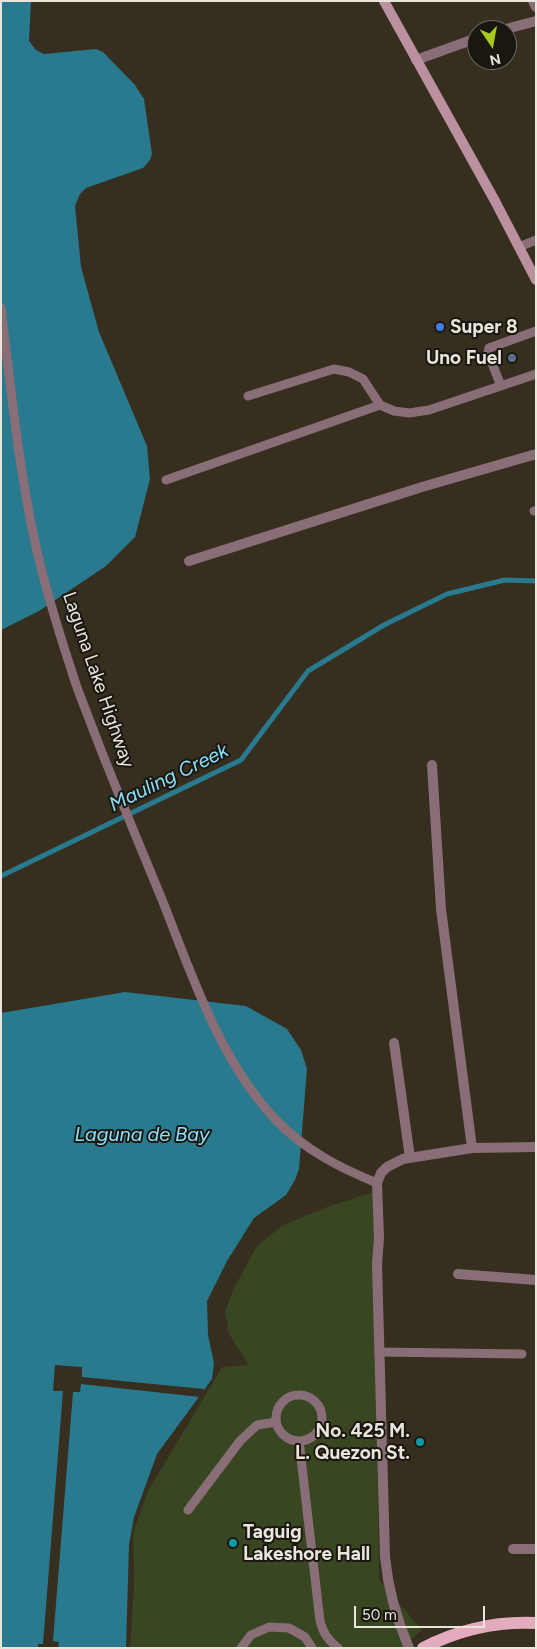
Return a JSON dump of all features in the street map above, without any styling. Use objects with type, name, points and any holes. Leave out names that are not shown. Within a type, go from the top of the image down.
[{"type":"main road","points":[[384,1],[495,201],[536,280]]},
{"type":"main road","points":[[423,1648],[464,1631],[490,1625],[536,1623]]},
{"type":"street","points":[[533,1],[536,7]]},
{"type":"street","points":[[517,26],[536,21]]},
{"type":"street","points":[[416,60],[467,42]]},
{"type":"street","points":[[189,561],[422,487],[536,454]]},
{"type":"street","points":[[432,765],[441,909],[472,1148]]},
{"type":"street","points":[[394,1043],[410,1158]]},
{"type":"street","points":[[410,1648],[402,1632],[394,1603],[385,1557],[379,1352],[377,1183],[387,1167],[403,1159],[472,1148],[536,1147]]},
{"type":"street","points":[[458,1274],[536,1280]]},
{"type":"street","points":[[514,1549],[536,1549]]},
{"type":"lane","points":[[519,247],[536,240]]},
{"type":"lane","name":"Laguna Lake Highway","points":[[1,308],[19,451],[42,570],[72,674],[193,978],[241,1075],[276,1119],[291,1134],[312,1150],[333,1163],[377,1183]]},
{"type":"lane","points":[[501,386],[488,353],[489,348],[536,330]]},
{"type":"lane","points":[[248,396],[334,369],[349,372],[363,379],[380,405],[394,411],[409,413],[429,410],[536,374]]},
{"type":"lane","points":[[166,480],[380,405]]},
{"type":"lane","points":[[379,1352],[522,1354]]},
{"type":"lane","points":[[300,1395],[315,1401],[320,1408],[322,1423],[319,1430],[307,1440],[299,1441],[291,1440],[284,1436],[276,1422],[280,1406],[285,1400],[292,1396],[300,1395]]},
{"type":"lane","points":[[188,1510],[240,1440],[257,1425],[276,1422]]},
{"type":"lane","points":[[299,1441],[320,1621],[323,1633],[338,1648]]},
{"type":"lane","points":[[241,1648],[252,1635],[269,1627],[289,1628],[306,1637],[312,1648]]},
{"type":"green space","points":[[374,1192],[379,1580],[422,1630],[401,1648],[130,1648],[134,1584],[133,1533],[148,1491],[222,1367],[249,1365],[229,1334],[225,1311],[234,1288],[257,1246],[282,1226],[327,1207]]},
{"type":"water","points":[[1,1],[31,1],[29,41],[36,50],[44,54],[96,49],[103,52],[135,85],[144,99],[152,154],[150,160],[143,168],[86,188],[80,194],[75,206],[81,267],[99,332],[147,446],[150,479],[135,537],[106,566],[39,611],[1,630]]},
{"type":"water","name":"Laguna de Bay","points":[[125,992],[246,1006],[287,1029],[301,1050],[307,1069],[299,1169],[286,1195],[254,1218],[227,1261],[207,1301],[208,1335],[214,1363],[212,1379],[157,1454],[134,1517],[129,1545],[126,1648],[1,1648],[1,1013]]},
{"type":"pier","points":[[55,1365],[82,1367],[82,1377],[204,1389],[200,1397],[81,1384],[80,1392],[73,1392],[53,1641],[59,1642],[58,1648],[38,1648],[38,1644],[43,1644],[63,1391],[53,1391]]},
{"type":"waterway","name":"Mauling Creek","points":[[1,876],[241,760],[308,671],[384,625],[447,594],[505,580],[536,581]]},
{"type":"place","name":"Super 8","points":[[440,327]]},
{"type":"place","name":"Uno Fuel","points":[[512,358]]},
{"type":"place","name":"No. 425 M. L. Quezon St.","points":[[420,1442]]},
{"type":"place","name":"Taguig Lakeshore Hall","points":[[233,1543]]}]
